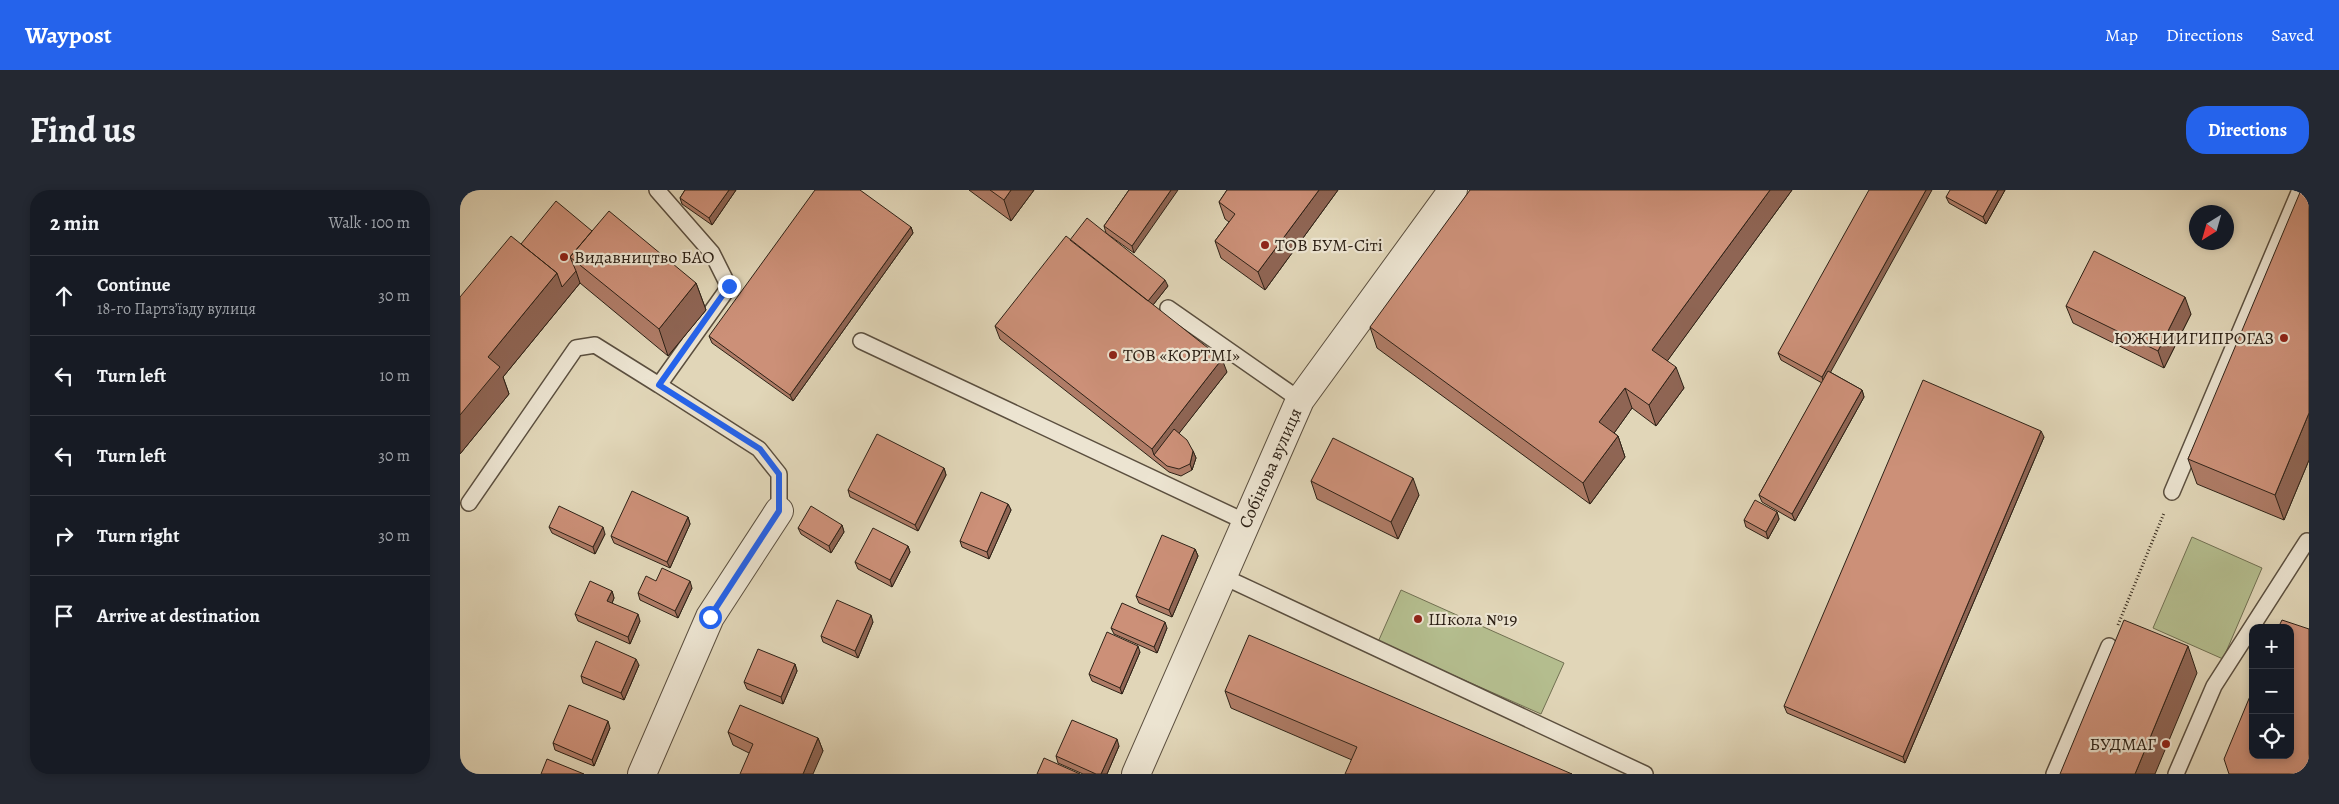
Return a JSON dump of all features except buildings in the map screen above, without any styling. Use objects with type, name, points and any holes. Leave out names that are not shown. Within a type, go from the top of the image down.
[{"type":"street","name":"Собінова вулиця","points":[[1136,774],[1300,400],[1452,190]]},
{"type":"street","points":[[642,774],[710,617],[779,511]]},
{"type":"lane","points":[[657,190],[672,195],[712,254],[729,286],[659,385]]},
{"type":"lane","points":[[2172,492],[2300,190]]},
{"type":"lane","points":[[1168,308],[1300,400]]},
{"type":"lane","points":[[861,341],[1246,522]]},
{"type":"lane","points":[[469,503],[576,348],[595,345],[760,449],[779,474],[779,511]]},
{"type":"lane","points":[[2176,774],[2214,686],[2307,541],[2309,542]]},
{"type":"lane","points":[[1222,576],[1645,774]]},
{"type":"lane","points":[[2054,774],[2110,646]]},
{"type":"path","points":[[2110,646],[2172,492]]},
{"type":"green space","points":[[2192,537],[2262,568],[2223,659],[2153,628]]},
{"type":"green space","points":[[1401,590],[1564,663],[1541,714],[1378,642]]},
{"type":"place","name":"ТОВ БУМ-Сіті","points":[[1265,245]]},
{"type":"place","name":"Видавництво БАО","points":[[564,257]]},
{"type":"place","name":"ЮЖНИИГИПРОГАЗ","points":[[2284,338]]},
{"type":"place","name":"ТОВ «КОРТМІ»","points":[[1113,355]]},
{"type":"place","name":"Школа №19","points":[[1418,619]]},
{"type":"place","name":"БУДМАГ","points":[[2166,744]]},
{"type":"route","points":[[710,617],[779,511],[779,474],[760,449],[659,385],[729,286]]}]
